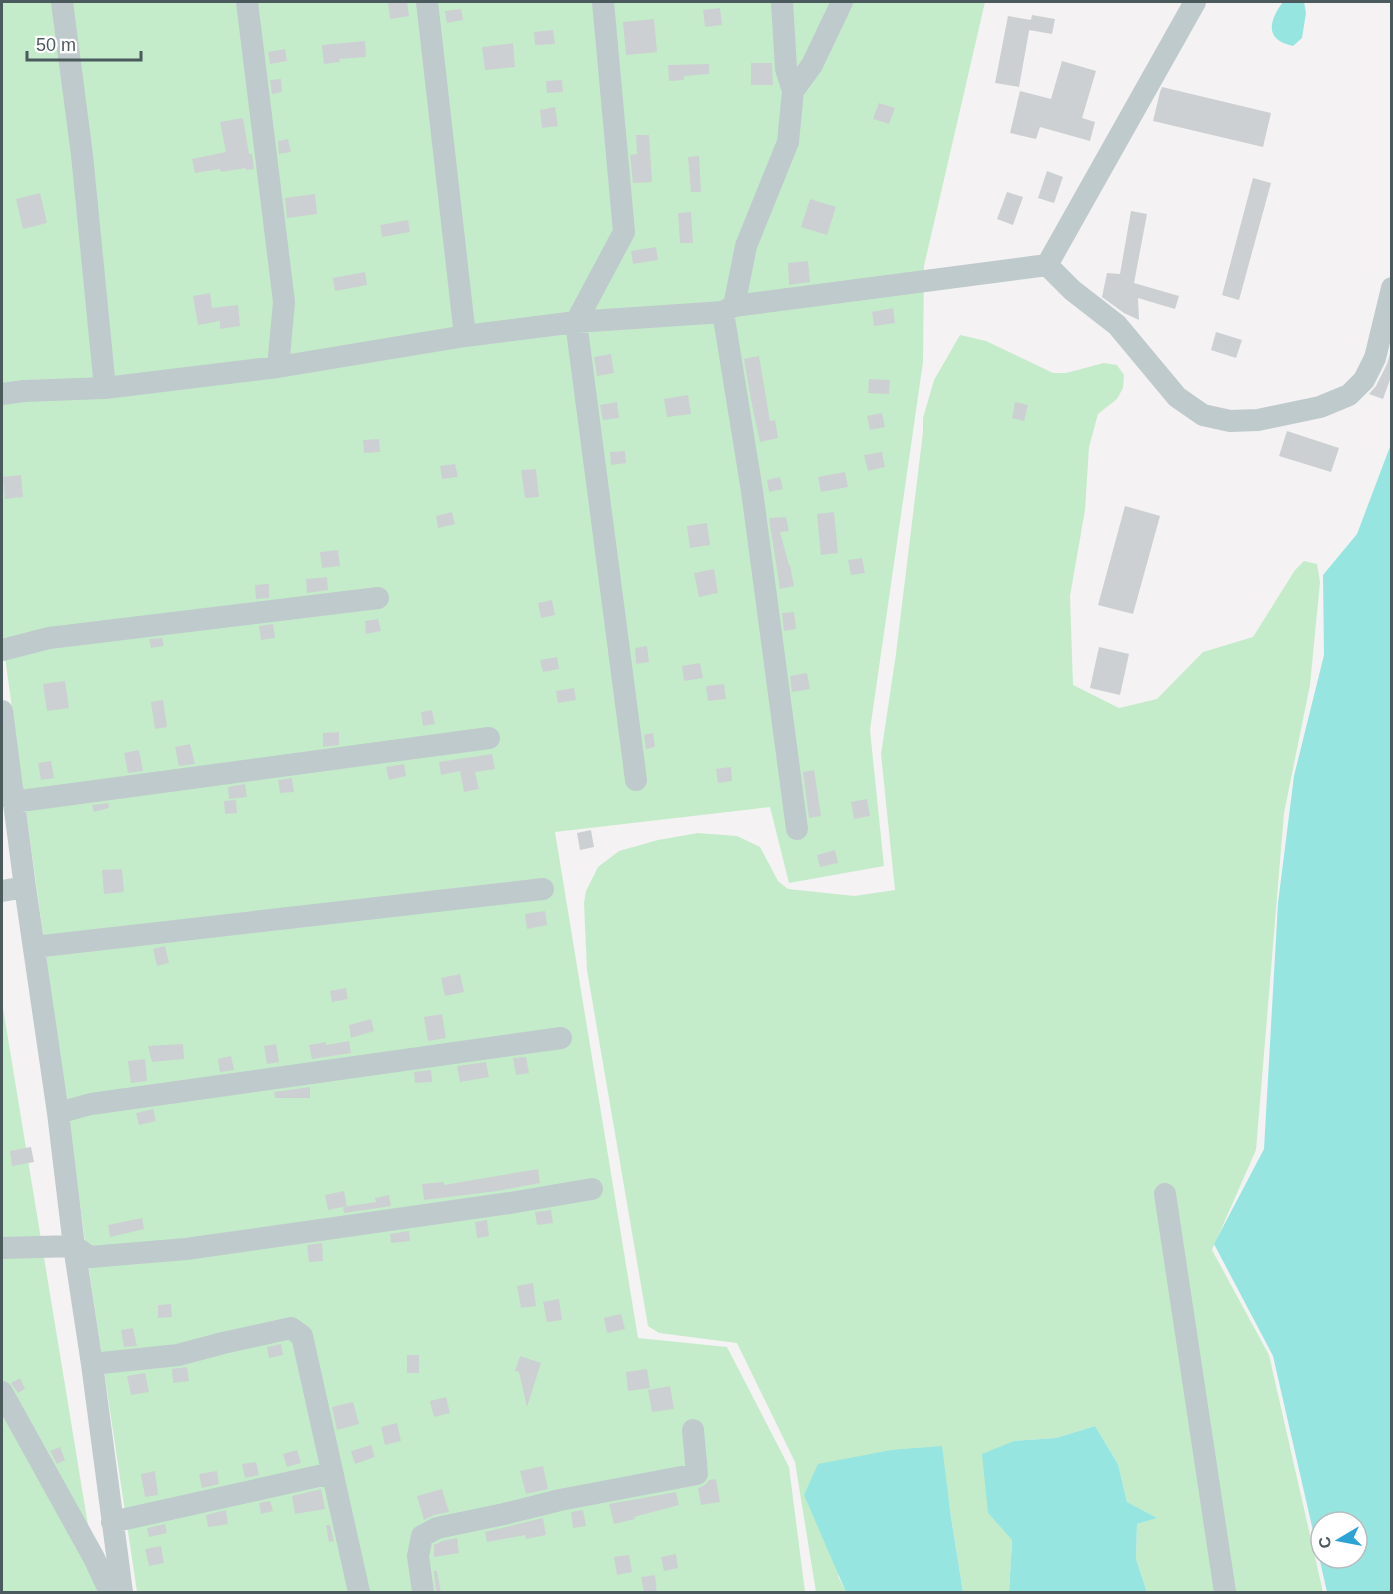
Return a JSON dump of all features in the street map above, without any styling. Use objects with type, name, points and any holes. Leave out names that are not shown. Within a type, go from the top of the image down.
[{"type":"street","points":[[62,2],[82,155],[105,388]]},
{"type":"street","points":[[247,2],[284,302],[278,367]]},
{"type":"street","points":[[427,2],[465,336]]},
{"type":"street","points":[[603,2],[624,231],[576,322],[636,780]]},
{"type":"street","points":[[782,2],[786,69],[793,91],[788,142],[746,246],[728,309],[797,829]]},
{"type":"street","points":[[793,91],[812,65],[842,2]]},
{"type":"street","points":[[1047,265],[1195,2]]},
{"type":"street","points":[[2,394],[105,388],[278,367],[465,336],[576,322],[728,309],[1047,265]]},
{"type":"street","points":[[1047,265],[1072,290],[1117,325],[1177,397],[1203,416],[1230,421],[1258,420],[1320,407],[1349,395],[1364,380],[1376,358],[1392,288]]},
{"type":"street","points":[[2,650],[50,638],[378,598]]},
{"type":"street","points":[[2,711],[122,1593]]},
{"type":"street","points":[[13,802],[489,738]]},
{"type":"street","points":[[2,891],[25,887]]},
{"type":"street","points":[[34,947],[543,889]]},
{"type":"street","points":[[58,1113],[91,1104],[561,1038]]},
{"type":"street","points":[[2,1248],[74,1246],[90,1257],[186,1249],[510,1203],[592,1189]]},
{"type":"street","points":[[1165,1194],[1225,1593]]},
{"type":"street","points":[[92,1364],[178,1355],[223,1342],[291,1328],[302,1336],[360,1593]]},
{"type":"street","points":[[2,1392],[94,1558],[105,1584],[117,1593]]},
{"type":"street","points":[[423,1593],[418,1556],[422,1536],[437,1528],[504,1515],[560,1500],[697,1474],[693,1430]]},
{"type":"street","points":[[112,1522],[332,1473]]},
{"type":"green space","points":[[2,2],[985,2],[924,266],[923,362],[870,730],[884,866],[789,883],[770,807],[555,832],[638,1338],[727,1347],[789,1467],[805,1592],[137,1592],[88,1263],[2,635]]},
{"type":"green space","points":[[960,335],[986,341],[1053,373],[1066,373],[1104,363],[1117,365],[1124,375],[1123,388],[1117,399],[1098,414],[1089,447],[1085,510],[1070,596],[1073,685],[1119,708],[1157,699],[1203,652],[1253,637],[1295,570],[1304,561],[1317,564],[1320,582],[1310,685],[1284,813],[1256,1150],[1212,1250],[1269,1355],[1309,1531],[1309,1570],[1318,1570],[1323,1592],[1147,1592],[1136,1559],[1137,1524],[1156,1518],[1127,1502],[1118,1464],[1095,1426],[1056,1438],[1014,1441],[988,1513],[1012,1539],[1009,1592],[963,1592],[941,1446],[838,1576],[846,1592],[816,1592],[795,1462],[737,1343],[659,1333],[648,1326],[587,970],[584,903],[586,891],[598,867],[619,851],[658,840],[698,833],[737,836],[760,847],[778,881],[788,889],[854,896],[895,890],[881,754],[896,654],[923,418],[934,380]]},
{"type":"green space","points":[[2,1002],[99,1592],[2,1592]]},
{"type":"water","points":[[1283,2],[1304,2],[1306,13],[1302,38],[1293,46],[1278,39],[1272,29],[1274,16]]},
{"type":"water","points":[[1391,444],[1391,1592],[1327,1592],[1322,1570],[1369,1570],[1369,1510],[1309,1510],[1309,1513],[1273,1356],[1214,1244],[1264,1149],[1278,903],[1294,776],[1324,655],[1323,575],[1357,534]]},
{"type":"water","points":[[1095,1426],[1118,1464],[1127,1502],[1157,1518],[1137,1524],[1136,1559],[1147,1592],[1009,1592],[1012,1540],[988,1513],[982,1454],[1014,1441],[1056,1438]]},
{"type":"water","points":[[942,1446],[963,1592],[846,1592],[804,1495],[818,1464],[891,1450]]},
{"type":"building","points":[[388,2],[407,2],[409,16],[390,19]]},
{"type":"building","points":[[720,8],[722,25],[705,27],[703,10]]},
{"type":"building","points":[[461,9],[463,20],[447,23],[445,11]]},
{"type":"building","points":[[1032,15],[1055,19],[1052,34],[1029,30]]},
{"type":"building","points":[[1008,16],[1031,20],[1019,87],[995,83]]},
{"type":"building","points":[[654,19],[657,52],[626,55],[623,22]]},
{"type":"building","points":[[553,30],[555,44],[535,45],[534,32]]},
{"type":"building","points":[[365,41],[366,57],[339,59],[340,62],[324,64],[322,45]]},
{"type":"building","points":[[513,43],[515,67],[485,70],[482,47]]},
{"type":"building","points":[[285,49],[287,61],[270,64],[268,52]]},
{"type":"building","points":[[1062,61],[1096,71],[1082,118],[1095,122],[1090,141],[1040,127],[1036,139],[1010,133],[1020,91],[1051,99]]},
{"type":"building","points":[[751,63],[772,63],[773,85],[751,85]]},
{"type":"building","points":[[709,64],[709,74],[684,76],[684,80],[669,81],[668,65]]},
{"type":"building","points":[[281,79],[282,92],[272,94],[270,80]]},
{"type":"building","points":[[562,80],[563,92],[547,93],[546,81]]},
{"type":"building","points":[[1162,87],[1271,113],[1263,147],[1153,121]]},
{"type":"building","points":[[879,103],[895,108],[889,124],[873,119]]},
{"type":"building","points":[[555,107],[558,126],[542,128],[540,110]]},
{"type":"building","points":[[243,118],[254,169],[221,172],[220,169],[195,173],[192,159],[226,152],[220,122]]},
{"type":"building","points":[[636,135],[649,135],[652,182],[633,183],[630,155],[637,154]]},
{"type":"building","points":[[288,139],[291,152],[279,154],[278,141]]},
{"type":"building","points":[[699,156],[701,192],[691,192],[688,157]]},
{"type":"building","points":[[1047,171],[1063,177],[1054,203],[1038,198]]},
{"type":"building","points":[[1253,178],[1271,183],[1239,300],[1222,295]]},
{"type":"building","points":[[1007,192],[1023,197],[1013,225],[997,219]]},
{"type":"building","points":[[40,193],[47,223],[23,229],[16,199]]},
{"type":"building","points":[[315,194],[317,214],[287,218],[285,198]]},
{"type":"building","points":[[810,199],[836,207],[827,235],[801,227]]},
{"type":"building","points":[[1131,211],[1147,214],[1134,283],[1179,296],[1175,309],[1138,298],[1139,320],[1124,313],[1102,297],[1107,273],[1120,274]]},
{"type":"building","points":[[691,212],[693,243],[680,243],[678,213]]},
{"type":"building","points":[[408,220],[410,232],[382,237],[380,225]]},
{"type":"building","points":[[656,247],[658,260],[633,264],[631,251]]},
{"type":"building","points":[[808,261],[810,282],[789,285],[788,263]]},
{"type":"building","points":[[365,272],[367,285],[335,291],[333,278]]},
{"type":"building","points":[[210,293],[212,308],[238,305],[240,326],[220,329],[220,321],[198,325],[193,296]]},
{"type":"building","points":[[893,308],[895,323],[874,326],[872,312]]},
{"type":"building","points":[[1216,332],[1242,340],[1236,358],[1211,350]]},
{"type":"building","points":[[1392,347],[1392,374],[1383,399],[1369,394],[1376,386],[1387,364]]},
{"type":"building","points":[[611,354],[614,373],[597,376],[594,357]]},
{"type":"building","points":[[759,356],[770,421],[775,420],[778,438],[760,442],[744,359]]},
{"type":"building","points":[[869,379],[890,380],[889,394],[868,393]]},
{"type":"building","points":[[688,395],[691,414],[667,417],[664,399]]},
{"type":"building","points":[[617,402],[619,418],[603,420],[600,405]]},
{"type":"building","points":[[1015,402],[1028,405],[1024,421],[1012,418]]},
{"type":"building","points":[[882,413],[885,427],[870,430],[867,416]]},
{"type":"building","points":[[1287,431],[1339,448],[1331,472],[1279,456]]},
{"type":"building","points":[[379,439],[380,452],[364,453],[363,440]]},
{"type":"building","points":[[625,451],[626,463],[611,465],[610,452]]},
{"type":"building","points":[[882,452],[885,467],[868,471],[864,455]]},
{"type":"building","points":[[455,464],[458,477],[442,479],[440,466]]},
{"type":"building","points":[[536,469],[539,497],[525,498],[521,470]]},
{"type":"building","points":[[845,472],[848,487],[821,492],[818,477]]},
{"type":"building","points":[[21,475],[23,497],[5,499],[3,477]]},
{"type":"building","points":[[780,477],[783,489],[769,492],[767,480]]},
{"type":"building","points":[[1125,506],[1160,516],[1133,614],[1098,605]]},
{"type":"building","points":[[452,512],[455,524],[438,528],[436,516]]},
{"type":"building","points":[[834,512],[838,553],[821,555],[817,514]]},
{"type":"building","points":[[786,517],[789,531],[780,532],[794,586],[780,589],[769,518]]},
{"type":"building","points":[[707,523],[710,545],[690,548],[687,526]]},
{"type":"building","points":[[338,550],[340,566],[322,568],[320,552]]},
{"type":"building","points":[[862,558],[865,573],[851,575],[848,560]]},
{"type":"building","points":[[714,569],[718,593],[699,597],[694,573]]},
{"type":"building","points":[[327,577],[328,590],[307,593],[306,579]]},
{"type":"building","points":[[269,584],[269,598],[256,599],[255,585]]},
{"type":"building","points":[[552,600],[555,615],[541,618],[538,603]]},
{"type":"building","points":[[794,612],[796,629],[784,631],[782,613]]},
{"type":"building","points":[[378,619],[381,631],[366,634],[365,621]]},
{"type":"building","points":[[273,624],[275,638],[261,640],[259,626]]},
{"type":"building","points":[[162,638],[164,646],[151,648],[149,639]]},
{"type":"building","points":[[647,646],[649,662],[636,664],[635,648]]},
{"type":"building","points":[[1099,647],[1129,654],[1120,695],[1090,688]]},
{"type":"building","points":[[557,657],[559,669],[543,672],[540,660]]},
{"type":"building","points":[[700,663],[703,678],[684,681],[682,666]]},
{"type":"building","points":[[807,673],[810,689],[792,692],[790,676]]},
{"type":"building","points":[[65,681],[69,708],[47,711],[43,684]]},
{"type":"building","points":[[724,684],[726,699],[708,701],[706,686]]},
{"type":"building","points":[[574,688],[576,700],[558,703],[556,691]]},
{"type":"building","points":[[163,700],[167,727],[155,729],[151,702]]},
{"type":"building","points":[[432,710],[435,724],[423,726],[421,712]]},
{"type":"building","points":[[339,732],[339,745],[323,747],[323,733]]},
{"type":"building","points":[[653,733],[655,747],[646,749],[644,735]]},
{"type":"building","points":[[190,744],[195,764],[179,766],[175,747]]},
{"type":"building","points":[[139,750],[143,771],[128,773],[124,753]]},
{"type":"building","points":[[492,754],[495,769],[475,772],[479,789],[464,792],[460,771],[441,775],[439,762]]},
{"type":"building","points":[[51,761],[54,778],[41,780],[38,763]]},
{"type":"building","points":[[404,764],[406,776],[389,780],[386,767]]},
{"type":"building","points":[[731,767],[732,781],[718,783],[716,769]]},
{"type":"building","points":[[814,770],[821,816],[809,818],[803,772]]},
{"type":"building","points":[[292,778],[294,792],[280,793],[278,780]]},
{"type":"building","points":[[245,784],[247,797],[229,799],[228,787]]},
{"type":"building","points":[[867,799],[870,816],[854,819],[851,802]]},
{"type":"building","points":[[236,800],[237,813],[225,814],[224,801]]},
{"type":"building","points":[[108,803],[109,808],[94,812],[92,805]]},
{"type":"building","points":[[591,830],[594,847],[580,850],[577,833]]},
{"type":"building","points":[[835,850],[838,863],[820,867],[817,855]]},
{"type":"building","points":[[122,869],[124,892],[104,894],[102,870]]},
{"type":"building","points":[[545,911],[547,925],[527,929],[525,914]]},
{"type":"building","points":[[165,946],[169,963],[157,966],[153,949]]},
{"type":"building","points":[[460,974],[464,992],[445,996],[441,978]]},
{"type":"building","points":[[346,988],[348,999],[332,1002],[330,991]]},
{"type":"building","points":[[442,1014],[446,1038],[428,1041],[424,1017]]},
{"type":"building","points":[[371,1019],[374,1031],[351,1038],[349,1025]]},
{"type":"building","points":[[349,1041],[351,1053],[312,1059],[309,1045]]},
{"type":"building","points":[[183,1044],[184,1059],[152,1062],[148,1046]]},
{"type":"building","points":[[276,1044],[279,1062],[267,1064],[264,1046]]},
{"type":"building","points":[[231,1056],[234,1070],[220,1072],[218,1059]]},
{"type":"building","points":[[526,1057],[529,1073],[516,1075],[513,1058]]},
{"type":"building","points":[[145,1059],[147,1081],[131,1083],[128,1061]]},
{"type":"building","points":[[486,1062],[489,1077],[460,1082],[457,1066]]},
{"type":"building","points":[[431,1070],[432,1082],[415,1083],[414,1072]]},
{"type":"building","points":[[310,1087],[310,1098],[275,1098],[274,1092]]},
{"type":"building","points":[[153,1109],[156,1121],[139,1125],[136,1113]]},
{"type":"building","points":[[31,1147],[34,1162],[12,1166],[10,1151]]},
{"type":"building","points":[[538,1169],[540,1183],[424,1200],[422,1184],[444,1182],[444,1185]]},
{"type":"building","points":[[344,1191],[347,1206],[328,1210],[325,1195]]},
{"type":"building","points":[[389,1195],[391,1206],[344,1213],[343,1207],[376,1202],[375,1198]]},
{"type":"building","points":[[551,1210],[553,1223],[537,1225],[535,1212]]},
{"type":"building","points":[[142,1218],[144,1229],[110,1237],[108,1225]]},
{"type":"building","points":[[487,1220],[489,1236],[477,1238],[475,1222]]},
{"type":"building","points":[[409,1231],[410,1241],[391,1243],[390,1234]]},
{"type":"building","points":[[322,1243],[323,1261],[309,1262],[307,1245]]},
{"type":"building","points":[[533,1283],[536,1306],[521,1308],[517,1286]]},
{"type":"building","points":[[559,1299],[562,1320],[547,1322],[543,1302]]},
{"type":"building","points":[[171,1304],[172,1317],[158,1318],[158,1305]]},
{"type":"building","points":[[621,1314],[625,1329],[607,1333],[604,1318]]},
{"type":"building","points":[[133,1328],[137,1346],[124,1347],[121,1330]]},
{"type":"building","points":[[281,1344],[283,1355],[269,1358],[267,1347]]},
{"type":"building","points":[[407,1355],[419,1355],[419,1373],[407,1373]]},
{"type":"building","points":[[520,1356],[541,1363],[527,1407],[519,1372],[515,1371]]},
{"type":"building","points":[[187,1367],[189,1381],[173,1383],[172,1369]]},
{"type":"building","points":[[647,1369],[650,1388],[628,1391],[626,1372]]},
{"type":"building","points":[[145,1373],[149,1392],[131,1395],[127,1376]]},
{"type":"building","points":[[20,1378],[25,1389],[18,1393],[11,1383]]},
{"type":"building","points":[[670,1386],[674,1409],[652,1412],[648,1390]]},
{"type":"building","points":[[446,1397],[450,1413],[434,1417],[430,1401]]},
{"type":"building","points":[[353,1402],[359,1424],[337,1430],[332,1407]]},
{"type":"building","points":[[397,1423],[401,1441],[385,1445],[381,1427]]},
{"type":"building","points":[[371,1445],[375,1457],[355,1464],[351,1451]]},
{"type":"building","points":[[60,1447],[65,1460],[57,1464],[50,1451]]},
{"type":"building","points":[[297,1450],[301,1463],[287,1467],[283,1454]]},
{"type":"building","points":[[256,1462],[259,1475],[245,1478],[242,1464]]},
{"type":"building","points":[[543,1466],[548,1489],[526,1494],[520,1471]]},
{"type":"building","points":[[155,1471],[158,1495],[145,1497],[141,1474]]},
{"type":"building","points":[[217,1471],[219,1484],[202,1488],[199,1474]]},
{"type":"building","points":[[716,1479],[720,1502],[701,1505],[698,1488],[709,1480]]},
{"type":"building","points":[[321,1489],[325,1509],[295,1514],[292,1496]]},
{"type":"building","points":[[442,1489],[449,1512],[424,1520],[417,1496]]},
{"type":"building","points":[[676,1492],[679,1505],[614,1524],[609,1504]]},
{"type":"building","points":[[270,1501],[273,1511],[261,1514],[259,1503]]},
{"type":"building","points":[[226,1510],[228,1524],[208,1527],[206,1515]]},
{"type":"building","points":[[583,1510],[586,1526],[573,1528],[571,1512]]},
{"type":"building","points":[[543,1518],[546,1535],[526,1539],[525,1535],[487,1542],[485,1532]]},
{"type":"building","points":[[165,1524],[167,1533],[149,1537],[147,1528]]},
{"type":"building","points":[[326,1525],[330,1525],[334,1541],[329,1542]]},
{"type":"building","points":[[457,1538],[459,1553],[434,1557],[434,1545]]},
{"type":"building","points":[[161,1546],[164,1563],[149,1566],[145,1549]]},
{"type":"building","points":[[676,1554],[678,1568],[664,1571],[661,1557]]},
{"type":"building","points":[[629,1555],[632,1572],[617,1575],[614,1557]]},
{"type":"building","points":[[434,1571],[437,1571],[441,1593],[436,1593]]},
{"type":"building","points":[[655,1575],[657,1593],[644,1593],[641,1577]]}]
